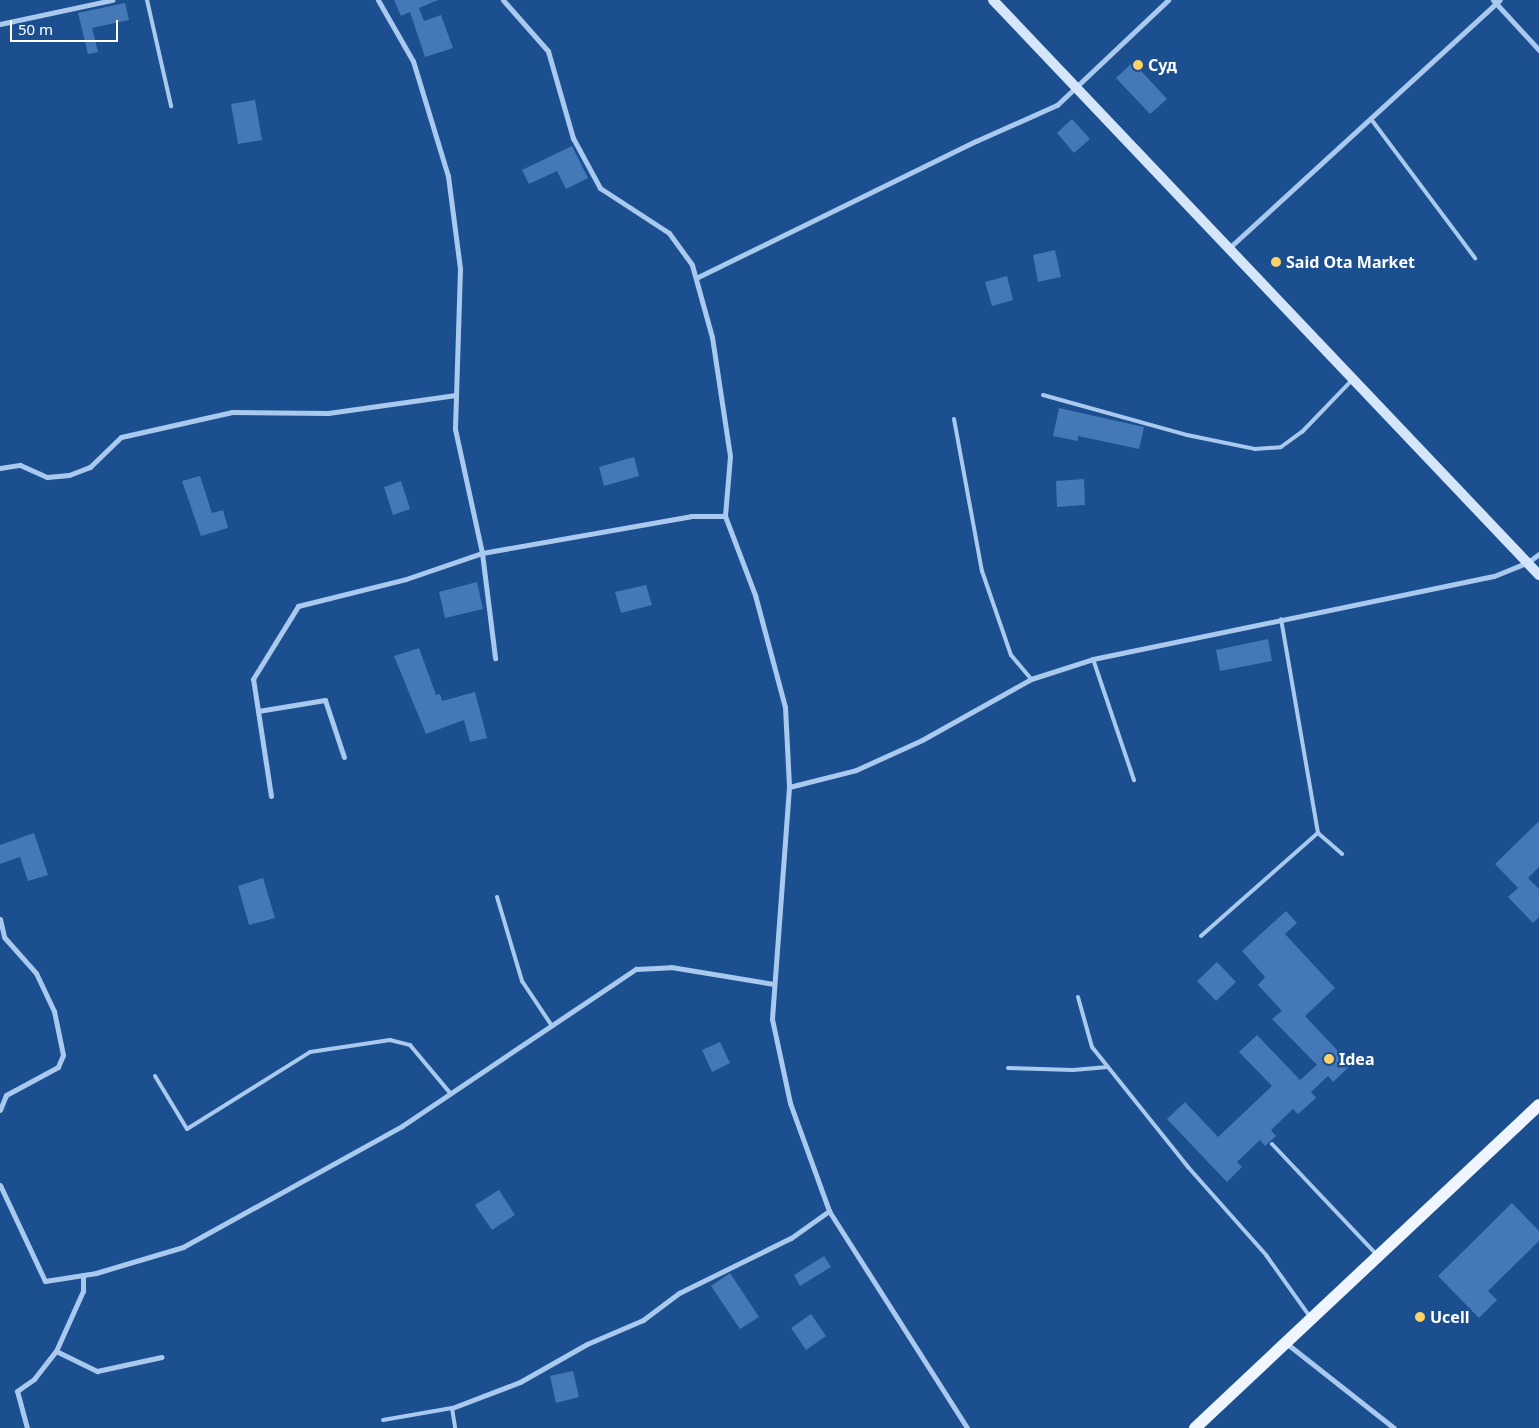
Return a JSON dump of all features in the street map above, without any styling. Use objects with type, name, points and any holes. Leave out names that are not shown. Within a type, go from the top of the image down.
[{"type":"main road","points":[[992,0],[1539,575]]},
{"type":"main road","points":[[1195,1428],[1539,1105]]},
{"type":"street","points":[[0,24],[112,0]]},
{"type":"street","points":[[378,0],[413,61],[448,176],[460,269],[455,429],[482,553],[494,658]]},
{"type":"street","points":[[503,0],[548,51],[573,138],[600,188],[669,234],[686,253],[696,278],[712,337],[730,456],[725,516],[755,595],[785,707],[789,787],[772,1019],[790,1103],[829,1212],[967,1428]]},
{"type":"street","points":[[696,278],[976,141],[1057,105],[1168,0]]},
{"type":"street","points":[[1229,248],[1371,119],[1496,1],[1539,50]]},
{"type":"street","points":[[0,468],[20,465],[46,477],[69,475],[90,467],[121,438],[232,412],[328,414],[456,395]]},
{"type":"street","points":[[271,796],[253,679],[298,606],[406,579],[482,553],[690,516],[725,516]]},
{"type":"street","points":[[789,787],[864,766],[922,740],[1031,679],[1093,659],[1486,578],[1527,563],[1539,554]]},
{"type":"street","points":[[258,711],[325,700],[344,757]]},
{"type":"street","points":[[0,919],[4,937],[36,973],[54,1011],[63,1055],[58,1067],[6,1095],[0,1110]]},
{"type":"street","points":[[0,1186],[45,1281],[84,1275],[183,1247],[408,1123],[636,969],[671,967],[774,984]]},
{"type":"street","points":[[452,1408],[520,1382],[587,1344],[643,1320],[679,1294],[791,1238],[829,1212]]},
{"type":"street","points":[[27,1428],[17,1391],[34,1379],[56,1351],[83,1290],[84,1275]]},
{"type":"street","points":[[1286,1343],[1394,1428]]},
{"type":"street","points":[[56,1351],[97,1370],[162,1357]]},
{"type":"lane","points":[[147,0],[171,106]]},
{"type":"lane","points":[[1371,119],[1475,258]]},
{"type":"lane","points":[[1043,395],[1187,435],[1264,448],[1281,447],[1302,432],[1352,379]]},
{"type":"lane","points":[[954,419],[982,572],[1011,654],[1031,679]]},
{"type":"lane","points":[[1281,619],[1318,833],[1342,854]]},
{"type":"lane","points":[[1093,659],[1134,780]]},
{"type":"lane","points":[[1201,936],[1318,833]]},
{"type":"lane","points":[[497,897],[522,981],[552,1026]]},
{"type":"lane","points":[[1078,997],[1092,1047],[1188,1166],[1266,1255],[1311,1319]]},
{"type":"lane","points":[[155,1076],[187,1129],[310,1052],[390,1040],[410,1045],[451,1094]]},
{"type":"lane","points":[[1008,1068],[1073,1070],[1108,1067]]},
{"type":"lane","points":[[1272,1144],[1378,1256]]},
{"type":"lane","points":[[383,1420],[452,1408],[455,1428]]},
{"type":"building","points":[[394,0],[438,0],[419,8],[424,21],[441,15],[453,48],[425,57],[410,12],[401,16]]},
{"type":"building","points":[[125,3],[129,20],[92,28],[98,52],[88,54],[78,13]]},
{"type":"building","points":[[1133,62],[1167,99],[1150,114],[1116,78]]},
{"type":"building","points":[[255,100],[262,140],[238,144],[231,104]]},
{"type":"building","points":[[1072,119],[1090,139],[1074,153],[1057,133]]},
{"type":"building","points":[[572,146],[588,178],[566,189],[557,171],[529,184],[522,170]]},
{"type":"building","points":[[1055,250],[1061,277],[1038,282],[1033,255]]},
{"type":"building","points":[[1007,276],[1013,300],[992,306],[985,282]]},
{"type":"building","points":[[1059,408],[1144,427],[1139,449],[1078,436],[1078,441],[1053,436]]},
{"type":"building","points":[[634,457],[639,476],[604,486],[599,467]]},
{"type":"building","points":[[200,476],[212,513],[223,510],[228,528],[201,536],[182,481]]},
{"type":"building","points":[[1084,479],[1085,505],[1057,507],[1056,481]]},
{"type":"building","points":[[401,481],[410,509],[393,515],[384,487]]},
{"type":"building","points":[[477,582],[483,609],[445,618],[439,592]]},
{"type":"building","points":[[646,585],[652,605],[621,613],[615,592]]},
{"type":"building","points":[[1268,639],[1272,661],[1220,671],[1216,650]]},
{"type":"building","points":[[419,648],[436,695],[440,694],[442,701],[475,692],[487,738],[470,742],[464,720],[426,734],[394,656]]},
{"type":"building","points":[[1539,821],[1539,867],[1528,878],[1539,889],[1539,917],[1533,923],[1508,897],[1518,888],[1495,864]]},
{"type":"building","points":[[34,833],[48,875],[28,881],[20,857],[0,864],[0,845]]},
{"type":"building","points":[[263,878],[275,918],[249,925],[238,886]]},
{"type":"building","points":[[1286,911],[1297,923],[1285,934],[1335,988],[1305,1016],[1351,1065],[1333,1082],[1328,1076],[1311,1092],[1316,1098],[1298,1114],[1293,1109],[1271,1130],[1276,1136],[1265,1146],[1260,1140],[1237,1162],[1242,1167],[1227,1182],[1167,1119],[1185,1102],[1218,1137],[1272,1086],[1239,1052],[1257,1035],[1300,1080],[1317,1065],[1272,1019],[1282,1011],[1258,985],[1265,977],[1242,951]]},
{"type":"building","points":[[1217,962],[1236,982],[1216,1001],[1197,981]]},
{"type":"building","points":[[720,1042],[730,1063],[712,1072],[702,1050]]},
{"type":"building","points":[[499,1190],[515,1215],[492,1230],[475,1205]]},
{"type":"building","points":[[1512,1203],[1539,1231],[1539,1241],[1488,1291],[1497,1300],[1479,1318],[1438,1276]]},
{"type":"building","points":[[824,1256],[831,1267],[800,1286],[794,1275]]},
{"type":"building","points":[[730,1273],[759,1317],[740,1329],[711,1286]]},
{"type":"building","points":[[811,1314],[826,1336],[806,1350],[791,1328]]},
{"type":"building","points":[[573,1371],[579,1397],[556,1403],[550,1376]]},
{"type":"place","name":"Суд","points":[[1138,65]]},
{"type":"place","name":"Said Ota Market","points":[[1276,262]]},
{"type":"place","name":"Idea","points":[[1329,1059]]},
{"type":"place","name":"Ucell","points":[[1420,1317]]}]
